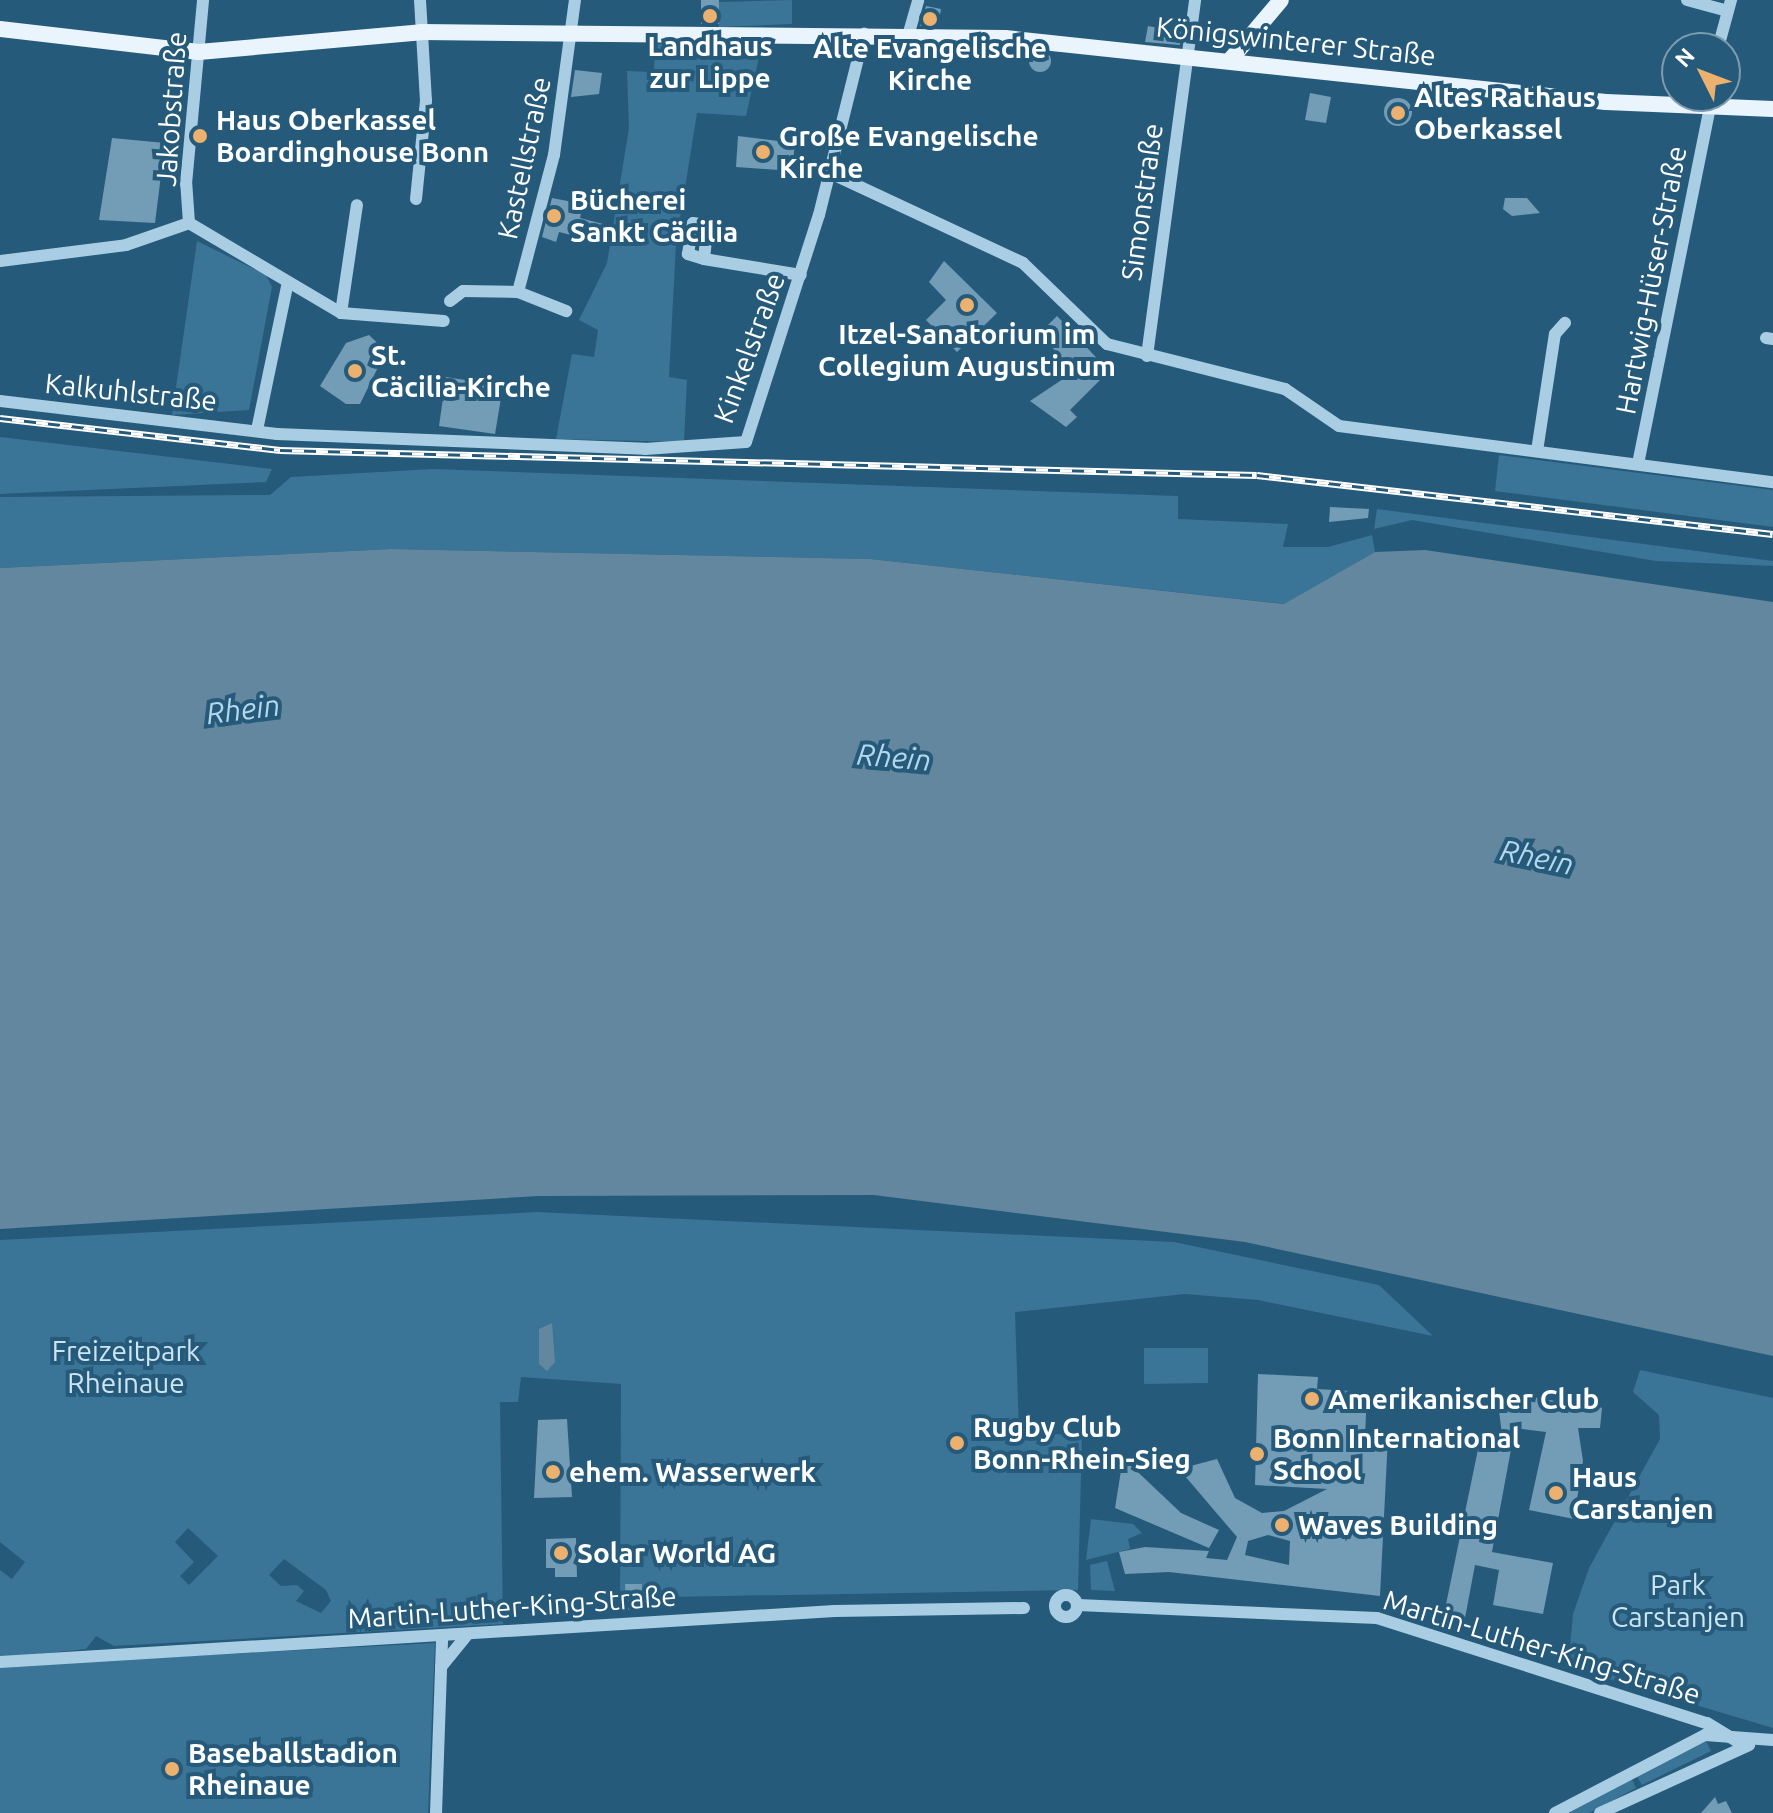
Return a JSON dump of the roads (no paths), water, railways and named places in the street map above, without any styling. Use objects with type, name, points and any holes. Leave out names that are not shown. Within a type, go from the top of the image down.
[{"type":"main road","points":[[1231,59],[1281,0]]},
{"type":"main road","name":"Königswinterer Straße","points":[[0,29],[199,52],[421,32],[864,34],[1189,54],[1661,99]]},
{"type":"main road","name":"Königswinterer Straße","points":[[1741,106],[1773,109]]},
{"type":"street","name":"Jakobstraße","points":[[189,223],[203,0]]},
{"type":"street","points":[[416,199],[426,101],[420,0]]},
{"type":"street","name":"Kastellstraße","points":[[518,292],[554,155],[575,0]]},
{"type":"street","points":[[908,36],[918,0]]},
{"type":"street","name":"Simonstraße","points":[[1147,356],[1195,0]]},
{"type":"street","points":[[1687,0],[1729,6],[1722,32]]},
{"type":"street","name":"Kinkelstraße","points":[[257,430],[277,434],[645,449],[746,442],[801,275],[864,34]]},
{"type":"street","name":"Hartwig-Hüser-Straße","points":[[1638,464],[1704,112]]},
{"type":"street","points":[[826,171],[993,246],[1023,263],[1092,335],[1147,356],[1285,389],[1350,430],[1773,482]]},
{"type":"street","points":[[341,313],[357,205]]},
{"type":"street","points":[[0,261],[126,245],[189,223],[259,260],[287,286],[341,313],[444,321]]},
{"type":"street","points":[[704,259],[801,275]]},
{"type":"street","points":[[257,430],[287,286]]},
{"type":"street","points":[[450,301],[463,291],[518,292],[566,311]]},
{"type":"street","points":[[1537,451],[1555,334],[1565,323]]},
{"type":"street","name":"Kalkuhlstraße","points":[[0,401],[257,430]]},
{"type":"street","name":"Martin-Luther-King-Straße","points":[[1078,1605],[1377,1618],[1724,1732],[1745,1746]]},
{"type":"street","name":"Martin-Luther-King-Straße","points":[[0,1662],[466,1636],[834,1611],[1024,1608]]},
{"type":"street","points":[[441,1667],[466,1636]]},
{"type":"street","points":[[436,1813],[442,1637]]},
{"type":"street","points":[[1555,1813],[1724,1732],[1773,1741]]},
{"type":"street","points":[[1722,1753],[1728,1740],[1724,1732]]},
{"type":"street","points":[[1600,1813],[1722,1753],[1773,1741]]},
{"type":"water","name":"Rhein","points":[[391,549],[870,559],[1284,604],[1375,552],[1425,550],[1773,602],[1773,1356],[1245,1242],[874,1195],[538,1196],[0,1229],[0,568]]},
{"type":"water","points":[[552,1323],[555,1362],[547,1371],[539,1364],[539,1329]]},
{"type":"railway","points":[[0,418],[280,450],[1257,475],[1773,534]]},
{"type":"place","name":"Landhaus zur Lippe","points":[[710,16]]},
{"type":"place","name":"Alte Evangelische Kirche","points":[[930,19]]},
{"type":"place","name":"Altes Rathaus Oberkassel","points":[[1398,113]]},
{"type":"place","name":"Haus Oberkassel Boardinghouse Bonn","points":[[200,136]]},
{"type":"place","name":"Große Evangelische Kirche","points":[[763,152]]},
{"type":"place","name":"Bücherei Sankt Cäcilia","points":[[554,216]]},
{"type":"place","name":"Itzel-Sanatorium im Collegium Augustinum","points":[[967,305]]},
{"type":"place","name":"St. Cäcilia-Kirche","points":[[355,371]]},
{"type":"place","name":"Amerikanischer Club","points":[[1312,1399]]},
{"type":"place","name":"Rugby Club Bonn-Rhein-Sieg","points":[[957,1443]]},
{"type":"place","name":"Bonn International School","points":[[1257,1454]]},
{"type":"place","name":"ehem. Wasserwerk","points":[[553,1472]]},
{"type":"place","name":"Haus Carstanjen","points":[[1556,1493]]},
{"type":"place","name":"Waves Building","points":[[1282,1525]]},
{"type":"place","name":"Solar World AG","points":[[561,1553]]},
{"type":"place","name":"Baseballstadion Rheinaue","points":[[172,1769]]},
{"type":"park label","name":"Freizeitpark Rheinaue","points":[[126,1367]]},
{"type":"park label","name":"Park Carstanjen","points":[[1678,1601]]}]
